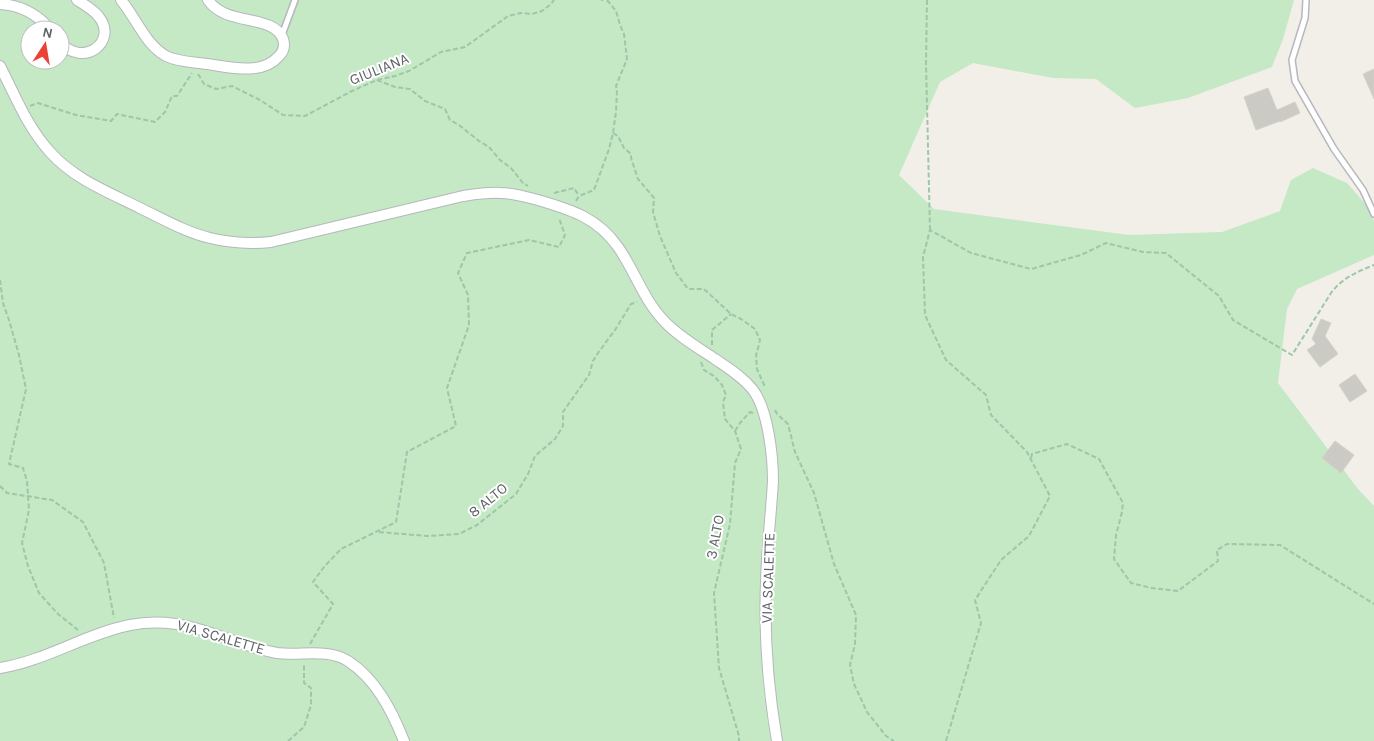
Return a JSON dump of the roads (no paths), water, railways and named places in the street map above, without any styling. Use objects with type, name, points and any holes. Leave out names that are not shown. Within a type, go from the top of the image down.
[{"type":"street","points":[[70,50],[80,54],[91,52],[102,42],[104,34],[101,20],[94,12],[77,0]]},
{"type":"street","points":[[122,0],[151,43],[164,55],[174,59],[235,68],[257,67],[271,62],[281,55],[284,45],[281,36],[276,30],[264,24],[224,14],[214,8],[208,0]]},
{"type":"street","points":[[0,4],[26,11],[41,20]]},
{"type":"street","name":"VIA SCALETTE","points":[[0,66],[31,127],[50,152],[64,166],[80,178],[203,237],[250,243],[271,242],[477,194],[507,193],[551,199],[592,221],[609,236],[624,257],[646,298],[674,331],[733,371],[750,386],[759,399],[772,454],[773,476],[766,574],[765,625],[768,672],[777,741]]},
{"type":"street","name":"VIA SCALETTE","points":[[0,668],[28,662],[115,629],[149,623],[178,624],[258,649],[277,652],[324,654],[345,659],[361,671],[376,688],[404,741]]},
{"type":"lane","points":[[281,36],[295,0]]},
{"type":"lane","points":[[1306,0],[1305,18],[1292,60],[1295,81],[1334,149],[1364,190],[1374,214]]}]
